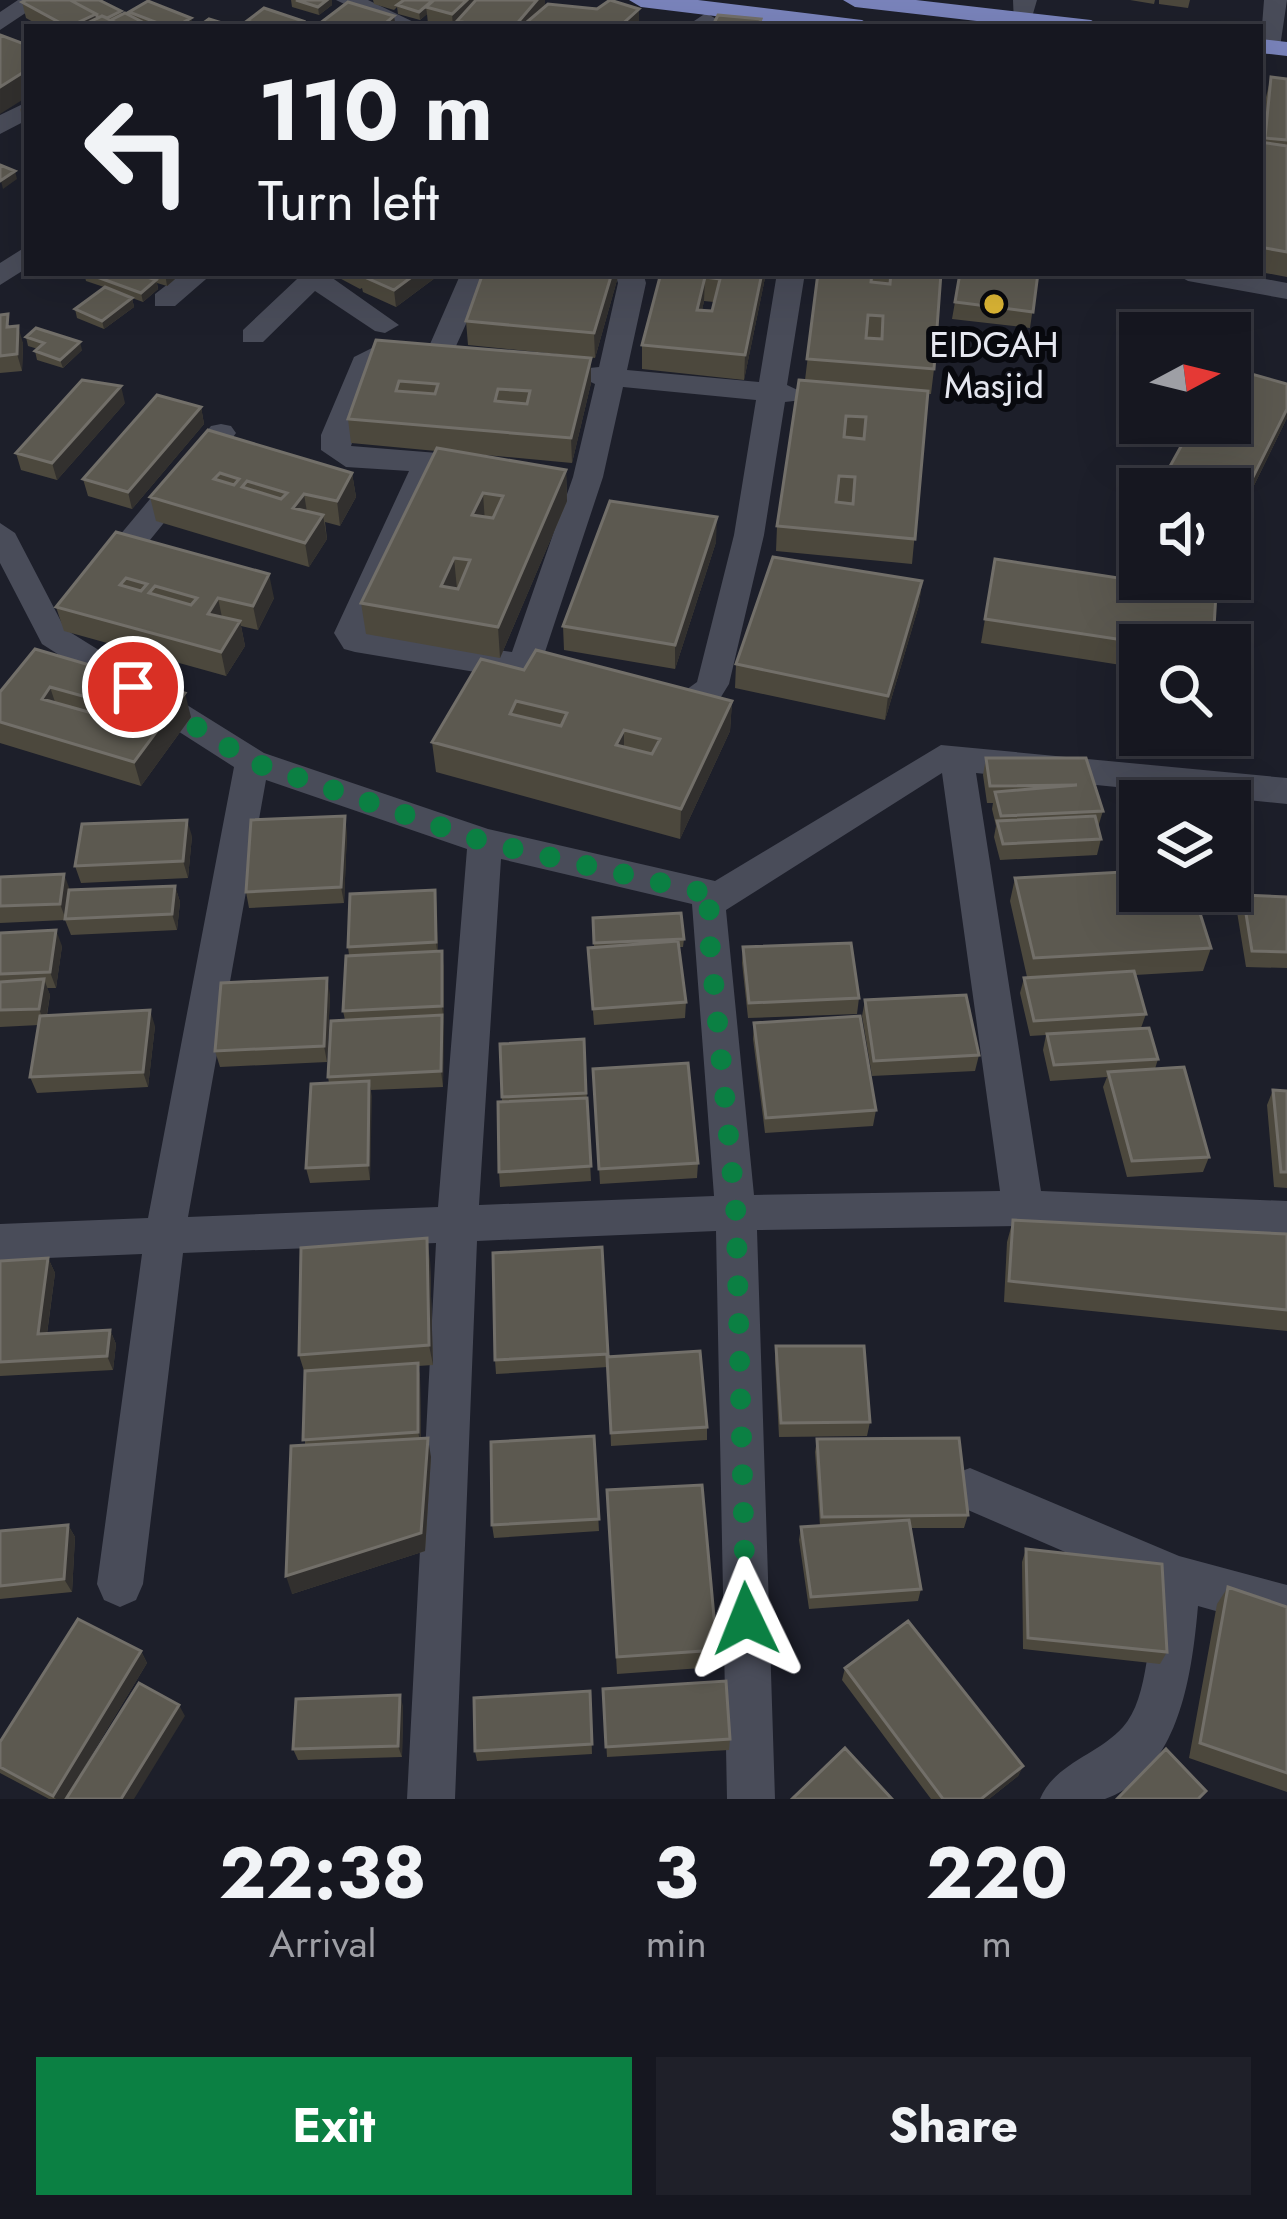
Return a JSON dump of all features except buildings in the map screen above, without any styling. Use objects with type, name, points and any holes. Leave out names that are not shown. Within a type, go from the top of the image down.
[{"type":"main road","points":[[641,0],[837,24]]},
{"type":"main road","points":[[855,0],[1023,10],[1079,24]]},
{"type":"main road","points":[[1269,53],[1287,74]]},
{"type":"street","points":[[4,33],[34,0]]},
{"type":"street","points":[[1269,53],[1276,0]]},
{"type":"street","points":[[345,6],[402,24]]},
{"type":"street","points":[[0,277],[24,257]]},
{"type":"street","points":[[165,300],[195,276]]},
{"type":"street","points":[[253,336],[312,276]]},
{"type":"street","points":[[314,276],[385,325]]},
{"type":"street","points":[[474,276],[448,361],[388,355],[364,363],[336,435],[336,450],[346,457],[496,468]]},
{"type":"street","points":[[524,664],[574,515],[576,476],[612,377],[630,276]]},
{"type":"street","points":[[641,692],[686,702],[704,697],[713,684],[752,571],[738,534],[772,392],[791,276]]},
{"type":"street","points":[[1205,276],[1287,290]]},
{"type":"street","points":[[568,373],[816,397]]},
{"type":"street","points":[[27,664],[221,434]]},
{"type":"street","points":[[428,461],[350,633],[355,641],[524,664],[599,682]]},
{"type":"street","points":[[574,515],[618,520]]},
{"type":"street","points":[[0,533],[68,618],[252,762],[485,842],[718,896]]},
{"type":"street","points":[[751,1799],[736,1213],[707,913],[718,896],[929,760],[956,755],[1287,791]]},
{"type":"street","points":[[956,755],[1023,1208]]},
{"type":"street","points":[[120,1584],[165,1234],[252,762]]},
{"type":"street","points":[[431,1799],[457,1227],[485,842]]},
{"type":"street","points":[[0,1242],[736,1213],[1023,1208],[1287,1219]]},
{"type":"street","points":[[970,1489],[1177,1578],[1287,1607]]},
{"type":"street","points":[[1064,1799],[1144,1742],[1169,1669],[1177,1578]]},
{"type":"place","name":"EIDGAH Masjid","points":[[994,304]]},
{"type":"route","points":[[133,687],[252,762],[485,842],[718,896],[707,913],[736,1213],[746,1619]]}]
